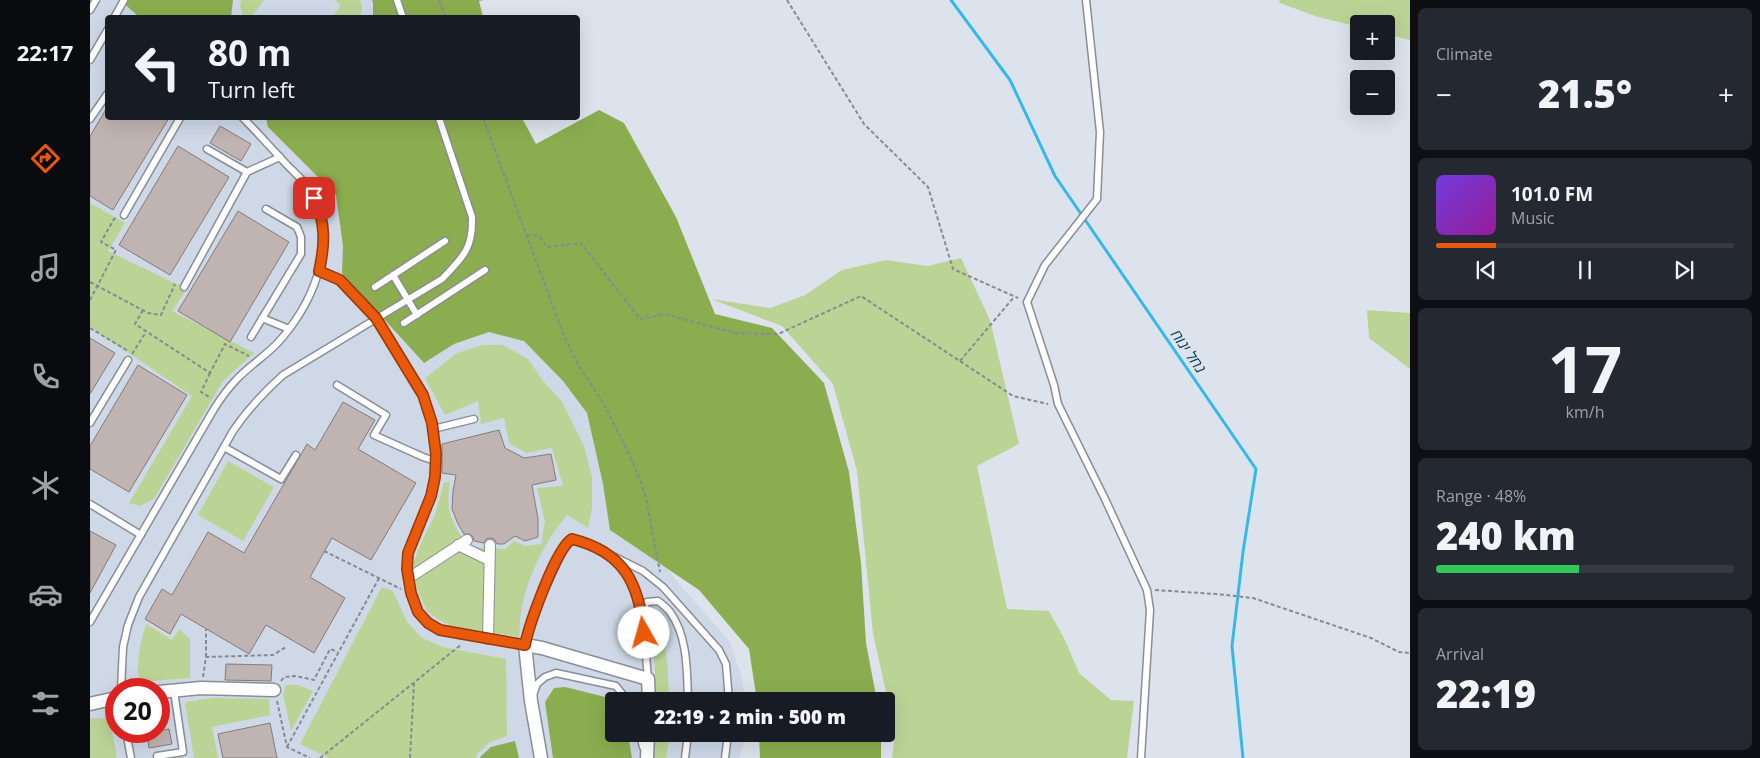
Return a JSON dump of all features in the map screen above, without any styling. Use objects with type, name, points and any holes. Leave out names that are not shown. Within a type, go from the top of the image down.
[{"type":"street","points":[[408,578],[463,543],[489,560]]},
{"type":"street","points":[[488,639],[490,544]]},
{"type":"street","points":[[525,645],[542,648],[648,679],[649,692]]},
{"type":"street","points":[[525,645],[531,701],[541,758]]},
{"type":"street","points":[[525,645],[521,687],[533,758]]},
{"type":"street","points":[[170,691],[201,688],[274,690]]},
{"type":"street","points":[[90,704],[105,701]]},
{"type":"street","points":[[645,758],[647,742]]},
{"type":"lane","points":[[90,10],[96,0]]},
{"type":"lane","points":[[116,15],[124,0]]},
{"type":"lane","points":[[397,0],[402,15]]},
{"type":"lane","points":[[1086,0],[1100,132],[1097,199],[1045,265],[1027,302],[1054,385],[1058,404],[1147,590],[1150,610],[1141,758]]},
{"type":"lane","points":[[90,60],[105,34]]},
{"type":"lane","points":[[90,119],[105,96]]},
{"type":"lane","points":[[124,215],[179,120]]},
{"type":"lane","points":[[90,622],[218,402],[238,378],[259,361],[289,329],[310,294],[319,271],[324,250],[324,228],[319,208],[308,187],[245,120]]},
{"type":"lane","points":[[122,678],[123,647],[128,625],[139,597],[224,447],[247,411],[262,393],[283,375],[442,279],[463,257],[470,245],[473,231],[472,217],[440,120]]},
{"type":"lane","points":[[207,149],[247,172]]},
{"type":"lane","points":[[184,287],[247,172],[280,157]]},
{"type":"lane","points":[[251,337],[301,254],[302,237],[297,227],[266,209]]},
{"type":"lane","points":[[375,287],[444,241]]},
{"type":"lane","points":[[404,323],[485,270]]},
{"type":"lane","points":[[319,271],[340,280],[376,318],[423,395],[433,429],[435,477],[431,496],[408,553],[408,578],[418,612],[428,623],[440,630],[525,645],[535,609],[566,542],[572,539],[585,542],[643,571],[663,587],[719,650],[726,664],[728,692]]},
{"type":"lane","points":[[393,275],[417,315]]},
{"type":"lane","points":[[262,318],[289,329]]},
{"type":"lane","points":[[90,423],[128,360]]},
{"type":"lane","points":[[338,384],[386,415],[374,435],[435,461]]},
{"type":"lane","points":[[433,429],[474,419]]},
{"type":"lane","points":[[224,447],[281,479],[296,455]]},
{"type":"lane","points":[[90,504],[141,535]]},
{"type":"lane","points":[[609,554],[623,568],[640,602],[648,679]]},
{"type":"lane","points":[[642,614],[647,602],[658,601],[670,611],[679,629],[685,656],[687,692]]},
{"type":"lane","points":[[531,701],[537,684],[545,677],[556,673],[616,686],[621,692]]},
{"type":"lane","points":[[157,756],[183,752],[174,691]]},
{"type":"lane","points":[[642,742],[645,758]]},
{"type":"lane","points":[[685,758],[687,742]]},
{"type":"lane","points":[[725,758],[727,742]]},
{"type":"lane","points":[[128,743],[131,758]]},
{"type":"path","points":[[439,0],[445,15]]},
{"type":"path","points":[[787,0],[864,124],[928,187],[953,270],[1027,302]]},
{"type":"path","points":[[484,120],[570,347],[577,363],[605,406],[632,460],[645,493],[663,587]]},
{"type":"path","points":[[90,300],[116,250],[101,242],[114,218],[124,215]]},
{"type":"path","points":[[527,235],[539,236],[547,247],[582,242],[640,319],[665,314],[735,333],[778,334],[861,296],[1013,396],[1053,405],[1058,404]]},
{"type":"path","points":[[90,282],[148,313],[161,315],[176,282],[184,287]]},
{"type":"path","points":[[960,361],[1014,297]]},
{"type":"path","points":[[143,310],[135,324],[210,372]]},
{"type":"path","points":[[90,328],[132,354]]},
{"type":"path","points":[[128,360],[146,332]]},
{"type":"path","points":[[218,402],[202,392],[225,344],[259,361]]},
{"type":"path","points":[[324,551],[411,593]]},
{"type":"path","points":[[287,746],[379,578]]},
{"type":"path","points":[[1147,590],[1253,598],[1371,638],[1399,652],[1410,653]]},
{"type":"path","points":[[201,688],[206,657],[206,629]]},
{"type":"path","points":[[320,758],[472,636]]},
{"type":"path","points":[[206,657],[274,655],[286,647]]},
{"type":"path","points":[[310,758],[287,746],[274,690],[284,677],[296,676],[314,680],[330,650],[338,652]]},
{"type":"path","points":[[410,758],[414,683]]},
{"type":"shaded area","points":[[90,0],[431,0],[437,15],[105,15],[105,120],[476,120],[649,541],[674,578],[730,642],[743,682],[744,692],[605,692],[605,742],[744,742],[739,758],[90,758]]},
{"type":"green space","points":[[120,0],[233,0],[231,15],[137,15]]},
{"type":"green space","points":[[241,0],[264,0],[253,15],[243,15],[240,7]]},
{"type":"green space","points":[[335,0],[360,0],[362,8],[360,15],[334,15],[341,6]]},
{"type":"green space","points":[[372,0],[484,0],[479,1],[482,15],[373,15]]},
{"type":"green space","points":[[1279,0],[1410,0],[1410,40],[1395,36],[1395,15],[1350,15],[1350,25],[1318,17],[1280,3]]},
{"type":"green space","points":[[599,110],[624,123],[676,217],[715,314],[772,328],[824,383],[849,472],[861,563],[866,643],[875,692],[756,692],[749,649],[699,590],[610,530],[603,484],[587,413],[563,381],[524,341],[489,332],[454,344],[424,363],[342,273],[343,246],[336,195],[268,127],[266,120],[523,120],[536,144]]},
{"type":"green space","points":[[90,203],[125,223],[108,251],[187,289],[172,311],[254,353],[223,381],[154,499],[140,506],[129,503],[192,396],[90,327]]},
{"type":"green space","points":[[961,258],[990,320],[1019,444],[977,466],[1007,609],[1049,611],[1066,642],[1079,673],[1111,700],[1134,701],[1127,758],[892,758],[895,742],[895,692],[886,692],[873,634],[857,471],[833,384],[782,326],[711,299],[770,308],[805,295],[842,270],[886,260],[928,266]]},
{"type":"green space","points":[[1367,310],[1410,313],[1410,369],[1369,338]]},
{"type":"green space","points":[[483,345],[503,345],[528,359],[544,382],[562,402],[584,446],[592,477],[592,508],[588,528],[567,515],[552,534],[540,556],[526,590],[521,611],[519,637],[455,627],[441,621],[427,611],[417,589],[413,564],[435,515],[444,483],[450,482],[449,510],[454,524],[468,547],[505,549],[514,541],[525,546],[541,544],[545,521],[537,488],[563,486],[552,448],[526,453],[509,443],[504,418],[481,424],[478,401],[445,415],[425,378],[457,353]]},
{"type":"green space","points":[[228,461],[274,487],[243,541],[198,515]]},
{"type":"green space","points":[[382,587],[393,591],[407,622],[422,638],[443,647],[506,659],[507,736],[490,742],[476,755],[477,758],[329,758],[300,744]]},
{"type":"green space","points":[[655,621],[663,638],[668,671],[669,692],[656,692],[652,626]]},
{"type":"green space","points":[[146,624],[172,640],[179,629],[190,639],[190,678],[170,680],[170,678],[139,678],[139,653]]},
{"type":"green space","points":[[286,685],[298,685],[313,691],[291,731],[283,694]]},
{"type":"green space","points":[[565,687],[605,697],[605,742],[629,742],[632,758],[553,758],[545,702],[554,688]]},
{"type":"green space","points":[[212,698],[269,699],[270,715],[212,727],[218,758],[194,758],[185,702]]},
{"type":"green space","points":[[90,718],[105,719],[105,743],[114,743],[117,758],[90,758]]},
{"type":"green space","points":[[515,741],[519,758],[480,757],[491,747]]},
{"type":"green space","points":[[655,742],[669,742],[666,758],[654,758]]},
{"type":"green space","points":[[759,742],[881,742],[881,758],[760,758]]},
{"type":"building","points":[[105,111],[105,120],[168,120],[113,210],[90,196],[90,136]]},
{"type":"building","points":[[220,126],[251,144],[241,161],[210,143]]},
{"type":"building","points":[[178,146],[229,177],[170,275],[119,245]]},
{"type":"building","points":[[238,211],[289,242],[230,342],[178,311]]},
{"type":"building","points":[[90,338],[115,353],[90,394]]},
{"type":"building","points":[[138,365],[187,395],[129,492],[90,469],[90,446]]},
{"type":"building","points":[[343,402],[375,420],[358,449],[416,483],[371,560],[332,538],[310,577],[345,598],[314,653],[266,625],[249,654],[181,614],[170,634],[145,619],[162,589],[172,595],[208,532],[244,553],[307,444],[315,450]]},
{"type":"building","points":[[499,430],[505,448],[524,458],[551,454],[556,480],[532,485],[538,519],[538,537],[525,541],[515,536],[504,544],[497,544],[494,539],[490,538],[486,539],[484,543],[474,541],[470,534],[464,534],[452,509],[456,475],[442,473],[442,444]]},
{"type":"building","points":[[90,531],[116,545],[90,593]]},
{"type":"building","points":[[226,664],[272,665],[271,681],[225,680]]},
{"type":"building","points":[[270,723],[277,758],[223,758],[218,734]]},
{"type":"building","points":[[170,734],[172,744],[149,748],[148,743],[170,743]]},
{"type":"waterway","name":"נחל ינוח","points":[[951,0],[1010,80],[1055,176],[1256,469],[1243,552],[1232,646],[1243,758]]},
{"type":"route","points":[[314,198],[319,208],[324,228],[324,250],[319,271],[340,280],[376,318],[423,395],[432,423],[436,454],[435,477],[431,496],[408,553],[407,569],[411,593],[418,612],[428,623],[440,630],[525,645],[535,609],[550,575],[566,542],[572,539],[585,542],[609,554],[623,568],[640,602],[644,633]]}]
